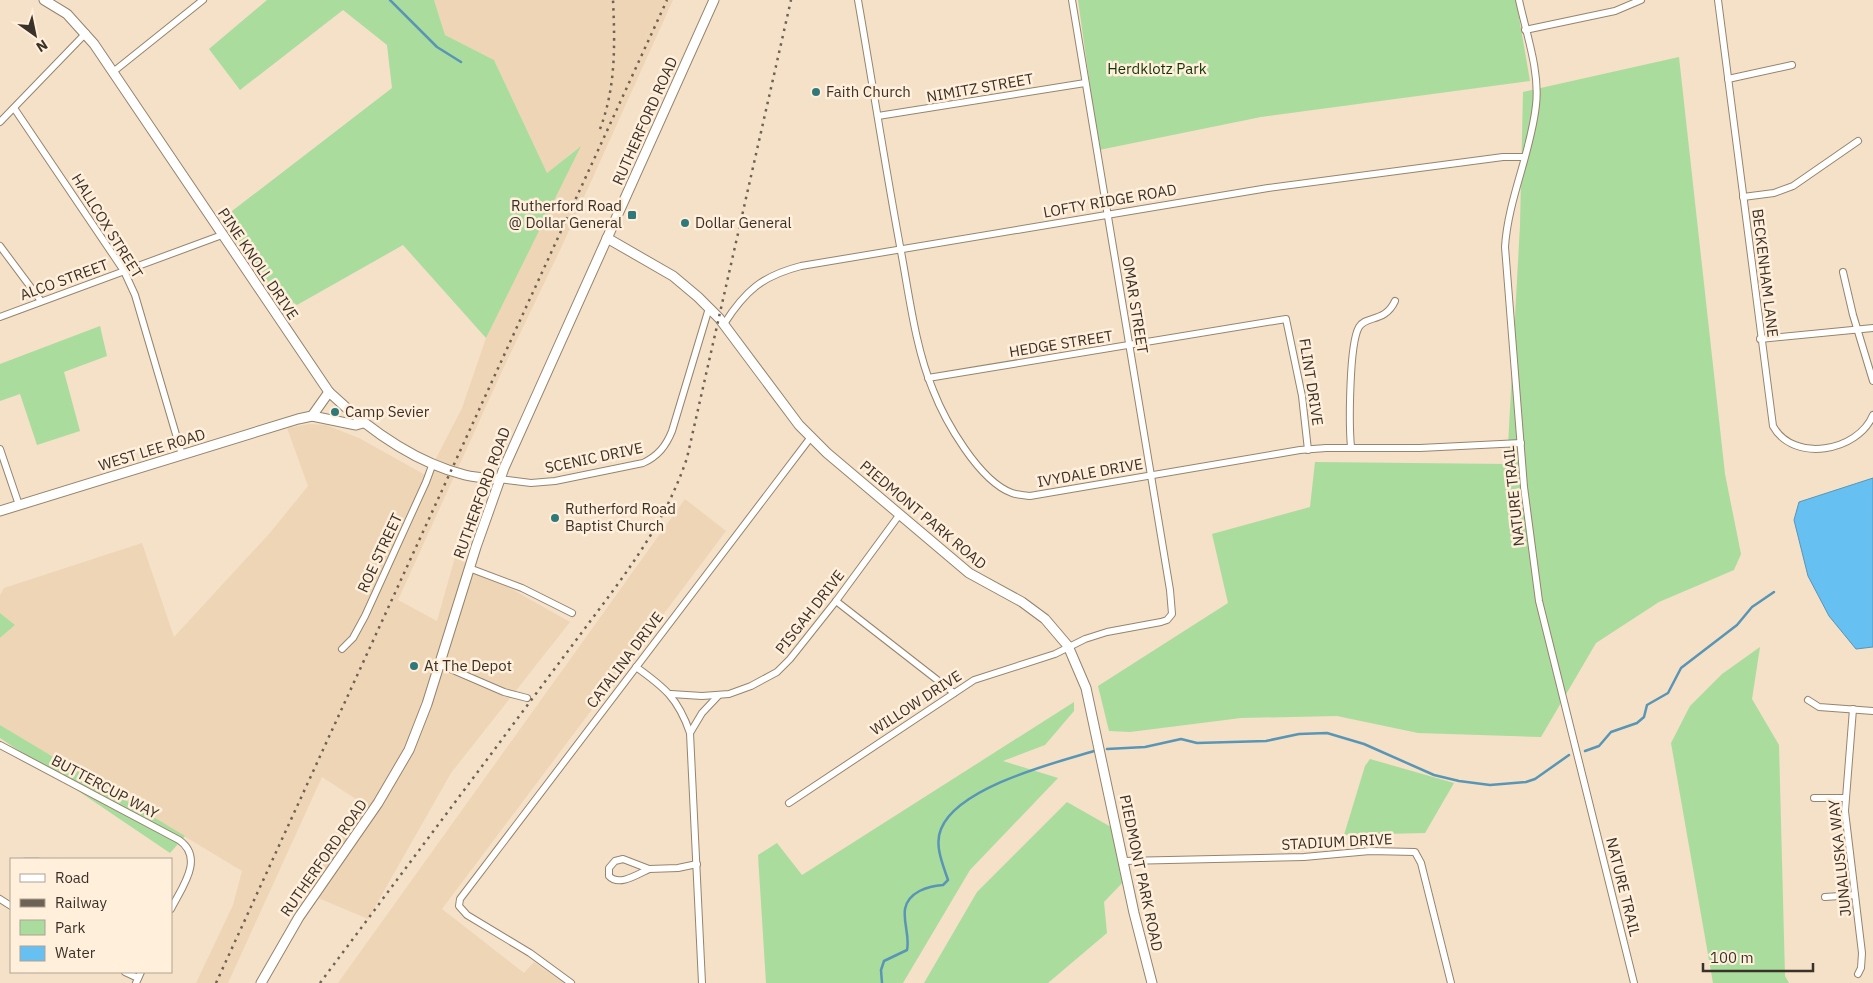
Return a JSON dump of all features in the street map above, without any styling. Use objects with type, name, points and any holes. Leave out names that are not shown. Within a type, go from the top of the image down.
[{"type":"street","name":"PINE KNOLL DRIVE","points":[[44,0],[67,14],[86,33],[329,392],[363,423],[394,443],[433,463],[466,476],[499,479]]},
{"type":"street","points":[[113,72],[203,0]]},
{"type":"street","name":"RUTHERFORD ROAD","points":[[261,983],[298,917],[397,773],[420,725],[499,479],[714,0]]},
{"type":"street","name":"IVYDALE DRIVE","points":[[858,0],[901,250],[928,378],[948,420],[976,463],[990,478],[1012,493],[1030,496],[1308,450],[1351,447],[1420,448],[1521,443]]},
{"type":"street","name":"OMAR STREET","points":[[1072,0],[1170,590],[1172,614]]},
{"type":"street","name":"NATURE TRAIL","points":[[1519,0],[1537,95],[1535,115],[1507,224],[1505,247],[1528,520],[1539,601],[1634,983]]},
{"type":"street","points":[[1525,30],[1615,11],[1641,0]]},
{"type":"street","name":"BECKENHAM LANE","points":[[1718,0],[1772,426],[1787,443],[1806,450],[1848,442],[1860,435],[1873,415]]},
{"type":"street","points":[[0,122],[86,33]]},
{"type":"street","points":[[1728,79],[1792,65]]},
{"type":"street","name":"NIMITZ STREET","points":[[878,116],[1085,83]]},
{"type":"street","name":"HALLCOX STREET","points":[[14,108],[124,271],[134,295],[182,455]]},
{"type":"street","points":[[1743,197],[1774,193],[1793,186],[1858,141]]},
{"type":"street","name":"LOFTY RIDGE ROAD","points":[[724,324],[733,308],[747,292],[776,274],[802,266],[1268,188],[1503,157],[1524,157]]},
{"type":"street","name":"ALCO STREET","points":[[0,317],[222,235]]},
{"type":"street","name":"PIEDMONT PARK ROAD","points":[[607,238],[673,276],[724,324],[792,416],[811,437],[969,574],[1038,612],[1068,646],[1086,688],[1123,861],[1152,983]]},
{"type":"street","points":[[0,246],[41,301]]},
{"type":"street","points":[[1843,272],[1873,381]]},
{"type":"street","points":[[1351,447],[1352,360],[1358,329],[1362,323],[1384,316],[1395,301]]},
{"type":"street","name":"SCENIC DRIVE","points":[[499,479],[531,483],[555,481],[643,463],[655,457],[665,445],[672,431],[709,308]]},
{"type":"street","name":"HEDGE STREET","points":[[928,378],[1286,319]]},
{"type":"street","name":"FLINT DRIVE","points":[[1286,319],[1302,396],[1308,450]]},
{"type":"street","points":[[1760,339],[1857,328],[1873,328]]},
{"type":"street","points":[[312,416],[329,392]]},
{"type":"street","name":"WEST LEE ROAD","points":[[0,512],[289,421],[312,416],[356,425],[363,423]]},
{"type":"street","name":"CATALINA DRIVE","points":[[571,983],[530,953],[467,915],[459,906],[460,899],[811,437]]},
{"type":"street","points":[[0,449],[19,506]]},
{"type":"street","name":"ROE STREET","points":[[342,649],[355,635],[365,616],[433,463]]},
{"type":"street","name":"PISGAH DRIVE","points":[[671,694],[718,696],[751,686],[777,672],[790,659],[836,602],[900,514]]},
{"type":"street","points":[[469,568],[522,588],[572,613]]},
{"type":"street","points":[[836,602],[954,692]]},
{"type":"street","name":"WILLOW DRIVE","points":[[789,803],[974,680],[1055,654],[1068,646],[1107,632],[1167,620],[1172,614]]},
{"type":"street","points":[[439,664],[504,692],[527,698]]},
{"type":"street","points":[[636,667],[671,694],[685,718],[690,732],[702,983]]},
{"type":"street","points":[[690,732],[702,713],[718,696]]},
{"type":"street","points":[[1808,700],[1819,707],[1873,711]]},
{"type":"street","name":"JUNALUSKA WAY","points":[[1853,709],[1845,798],[1862,953],[1861,968],[1858,974]]},
{"type":"street","name":"BUTTERCUP WAY","points":[[0,745],[187,846],[192,856],[190,870],[172,907]]},
{"type":"street","points":[[1814,798],[1845,798]]},
{"type":"street","name":"STADIUM DRIVE","points":[[1123,861],[1304,857],[1370,851],[1415,852],[1421,862],[1450,983]]},
{"type":"street","points":[[648,869],[623,859],[613,862],[608,870],[611,879],[617,881],[648,869],[678,868],[697,864]]},
{"type":"street","points":[[1825,897],[1855,894]]},
{"type":"shaded area","points":[[434,0],[673,0],[561,248],[503,369],[398,600],[437,621],[455,557],[570,622],[451,773],[368,919],[297,889],[359,801],[322,777],[228,983],[196,983],[233,905],[242,871],[0,725],[0,638],[15,625],[0,613],[0,595],[4,588],[142,543],[174,637],[269,534],[308,486],[287,428],[309,424],[326,425],[359,438],[427,476],[462,408],[486,338],[579,147],[547,173],[494,60],[445,35]]},
{"type":"shaded area","points":[[685,499],[726,531],[442,909],[524,973],[534,962],[564,983],[338,983]]},
{"type":"green space","points":[[267,0],[434,0],[445,35],[494,60],[547,173],[581,146],[486,338],[403,245],[297,305],[267,285],[223,218],[392,88],[387,45],[343,10],[240,90],[209,49]]},
{"type":"green space","name":"Herdklotz Park","points":[[1078,0],[1516,0],[1530,81],[1261,117],[1099,150]]},
{"type":"green space","points":[[1679,57],[1725,474],[1741,554],[1734,570],[1659,602],[1596,643],[1541,737],[1418,733],[1337,716],[1241,718],[1130,732],[1109,731],[1098,686],[1228,603],[1212,534],[1310,507],[1315,462],[1507,464],[1520,225],[1523,92]]},
{"type":"green space","points":[[100,326],[107,356],[64,372],[80,431],[37,445],[20,394],[0,401],[0,364]]},
{"type":"green space","points":[[0,613],[15,625],[0,638]]},
{"type":"green space","points":[[1760,647],[1752,699],[1779,745],[1785,976],[1789,983],[1713,983],[1671,743],[1690,706],[1722,674]]},
{"type":"green space","points":[[1074,702],[1074,711],[1045,745],[1003,761],[1058,778],[970,870],[903,983],[766,983],[758,855],[777,843],[802,875]]},
{"type":"green space","points":[[0,725],[185,836],[170,853],[0,738]]},
{"type":"green space","points":[[1370,759],[1454,783],[1425,833],[1344,835],[1365,766]]},
{"type":"green space","points":[[1067,802],[1111,827],[1125,880],[1104,902],[1107,933],[1048,983],[924,983],[977,892]]},
{"type":"water","points":[[1873,478],[1873,647],[1856,649],[1829,616],[1808,576],[1794,520],[1799,502]]},
{"type":"waterway","points":[[390,0],[437,47],[461,62]]},
{"type":"waterway","points":[[1585,751],[1599,746],[1611,732],[1637,723],[1644,717],[1647,705],[1668,693],[1681,668],[1737,625],[1752,607],[1774,592]]},
{"type":"waterway","points":[[1107,749],[1145,747],[1181,739],[1197,743],[1266,741],[1299,734],[1327,733],[1364,744],[1434,775],[1459,781],[1490,785],[1526,782],[1535,779],[1569,755]]},
{"type":"waterway","points":[[882,983],[881,970],[884,961],[907,950],[905,909],[910,898],[919,891],[943,885],[948,880],[938,842],[941,829],[951,814],[966,801],[986,789],[1032,770],[1094,751]]},
{"type":"railway","points":[[600,129],[612,81],[614,49],[613,0]]},
{"type":"railway","points":[[216,983],[667,0]]},
{"type":"railway","points":[[320,983],[615,588],[637,557],[665,510],[687,458],[791,0]]},
{"type":"place","name":"Faith Church","points":[[816,92]]},
{"type":"place","name":"Rutherford Road @ Dollar General","points":[[632,215]]},
{"type":"place","name":"Dollar General","points":[[685,223]]},
{"type":"place","name":"Camp Sevier","points":[[335,412]]},
{"type":"place","name":"Rutherford Road Baptist Church","points":[[555,518]]},
{"type":"place","name":"At The Depot","points":[[414,666]]}]
